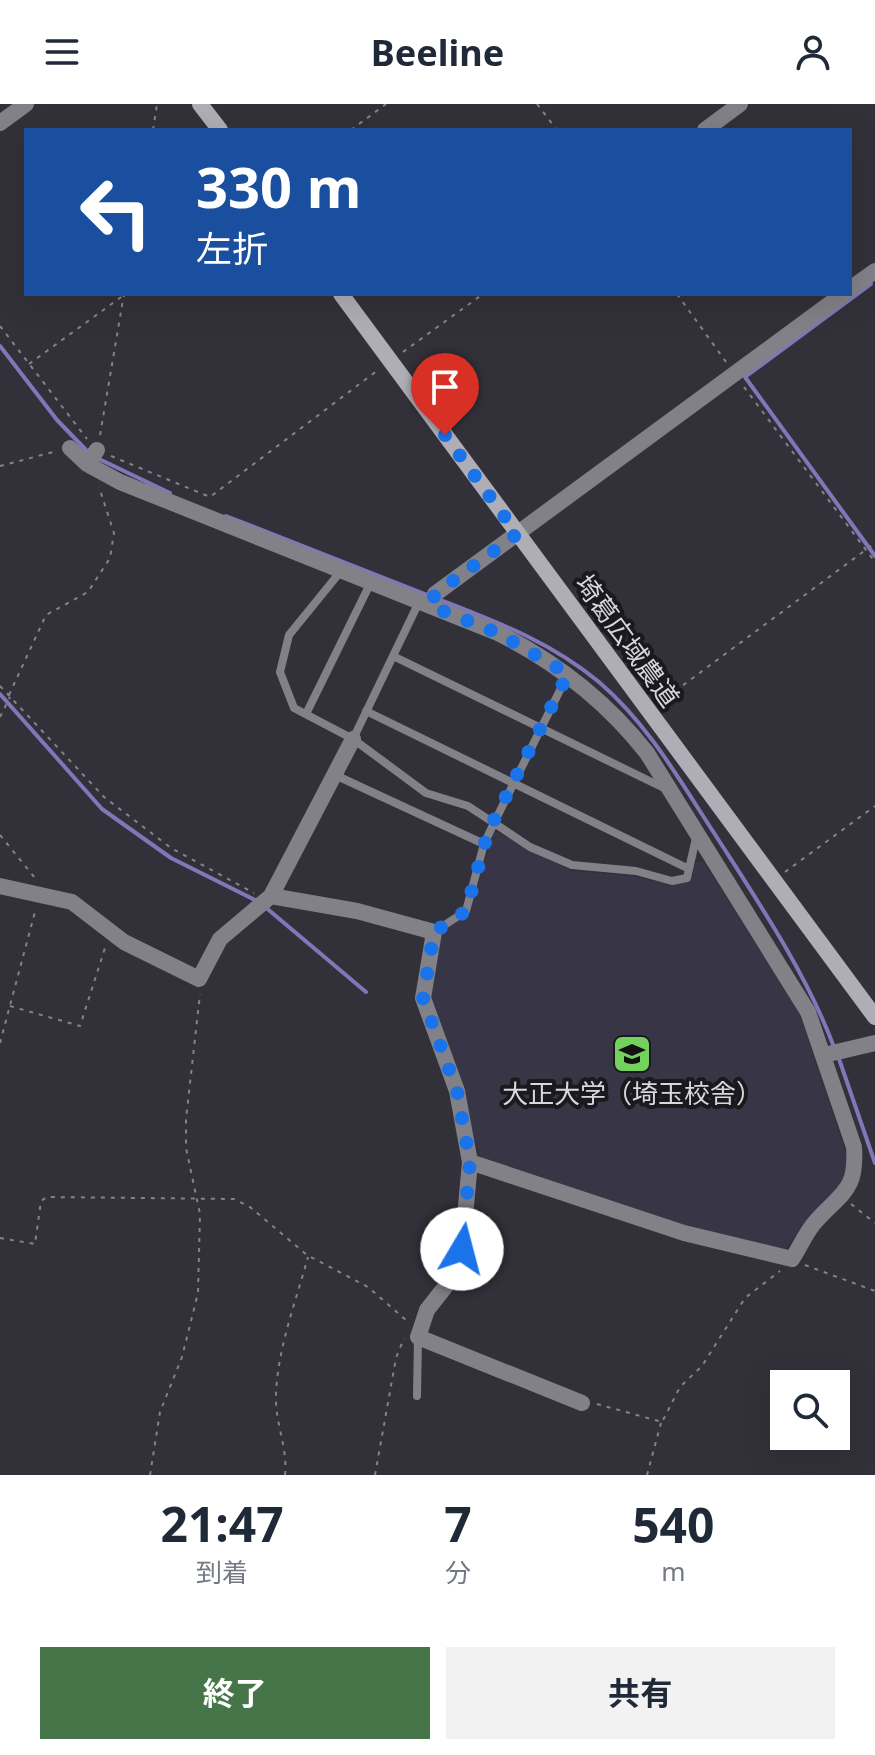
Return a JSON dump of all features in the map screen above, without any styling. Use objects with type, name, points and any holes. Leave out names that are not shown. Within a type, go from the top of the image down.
[{"type":"street","points":[[0,123],[26,104]]},
{"type":"street","points":[[200,104],[218,128]]},
{"type":"street","points":[[708,128],[740,104]]},
{"type":"street","points":[[852,288],[875,271]]},
{"type":"street","name":"埼葛広域農道","points":[[342,296],[875,1017]]},
{"type":"street","points":[[428,600],[840,296]]},
{"type":"street","points":[[70,448],[342,571],[428,600],[498,633],[568,674],[625,725],[672,792],[808,1012],[854,1147],[854,1179],[842,1197],[815,1223],[792,1260],[684,1233],[470,1162]]},
{"type":"street","points":[[0,886],[41,893],[79,906],[141,952],[199,979],[220,939],[265,902],[353,739]]},
{"type":"street","points":[[265,902],[357,911],[434,932],[423,998],[457,1091],[470,1162],[462,1249],[449,1282],[414,1327],[582,1403]]},
{"type":"street","points":[[824,1055],[875,1043]]},
{"type":"lane","points":[[342,571],[289,635],[280,672],[294,708],[353,739],[426,793],[468,806],[530,847],[572,865],[636,871],[672,881],[687,878],[697,833]]},
{"type":"lane","points":[[306,714],[371,582]]},
{"type":"lane","points":[[353,739],[393,656],[428,600]]},
{"type":"lane","points":[[393,656],[672,792]]},
{"type":"lane","points":[[434,932],[466,911],[484,844],[568,674]]},
{"type":"lane","points":[[366,711],[689,869]]},
{"type":"lane","points":[[335,775],[484,844]]},
{"type":"lane","points":[[414,1327],[417,1396]]},
{"type":"path","points":[[153,128],[157,104]]},
{"type":"path","points":[[354,128],[386,104]]},
{"type":"path","points":[[537,104],[555,128]]},
{"type":"path","points":[[29,365],[122,296]]},
{"type":"path","points":[[0,717],[46,615],[88,592],[110,558],[114,533],[101,496],[94,461],[125,296]]},
{"type":"path","points":[[0,326],[94,461],[210,497],[480,296]]},
{"type":"path","points":[[678,296],[875,562]]},
{"type":"path","points":[[0,466],[70,448]]},
{"type":"path","points":[[649,710],[875,543]]},
{"type":"path","points":[[0,686],[104,797],[171,848],[265,902]]},
{"type":"path","points":[[774,880],[875,806]]},
{"type":"path","points":[[0,835],[21,859],[41,893],[0,1043]]},
{"type":"path","points":[[10,1006],[80,1026],[111,932]]},
{"type":"path","points":[[150,1475],[160,1412],[182,1357],[198,1293],[200,1214],[186,1148],[186,1119],[199,1009],[199,979]]},
{"type":"path","points":[[0,1238],[35,1244],[41,1201],[47,1197],[218,1197],[250,1207],[309,1256],[368,1287],[414,1327],[396,1358],[375,1475]]},
{"type":"path","points":[[842,1197],[875,1223]]},
{"type":"path","points":[[285,1475],[287,1457],[276,1395],[288,1329],[309,1256]]},
{"type":"path","points":[[647,1475],[662,1422],[680,1387],[702,1366],[745,1298],[792,1260],[875,1291]]},
{"type":"path","points":[[582,1403],[662,1422]]},
{"type":"shaded area","name":"大正大学（埼玉校舎）","points":[[494,831],[571,871],[632,876],[672,885],[691,881],[696,862],[704,862],[799,1013],[844,1147],[847,1163],[842,1185],[784,1250],[690,1227],[481,1158],[431,1001],[431,987],[441,931],[469,913]]},
{"type":"waterway","points":[[871,284],[745,377],[875,556]]},
{"type":"waterway","points":[[0,346],[57,420],[88,452]]},
{"type":"waterway","points":[[99,459],[170,493]]},
{"type":"waterway","points":[[226,516],[430,596]]},
{"type":"waterway","points":[[438,599],[502,625],[561,655],[599,682],[633,716],[676,774],[765,913],[810,992],[834,1047]]},
{"type":"waterway","points":[[0,694],[102,809],[171,858],[257,901]]},
{"type":"waterway","points":[[264,906],[366,992]]},
{"type":"waterway","points":[[838,1056],[875,1163]]},
{"type":"place","name":"大正大学（埼玉校舎）","points":[[632,1054]]},
{"type":"route","points":[[445,435],[517,534],[435,594],[430,606],[498,633],[568,674],[488,832],[466,911],[434,932],[424,983],[423,998],[434,1036],[457,1091],[470,1162],[462,1249]]}]
